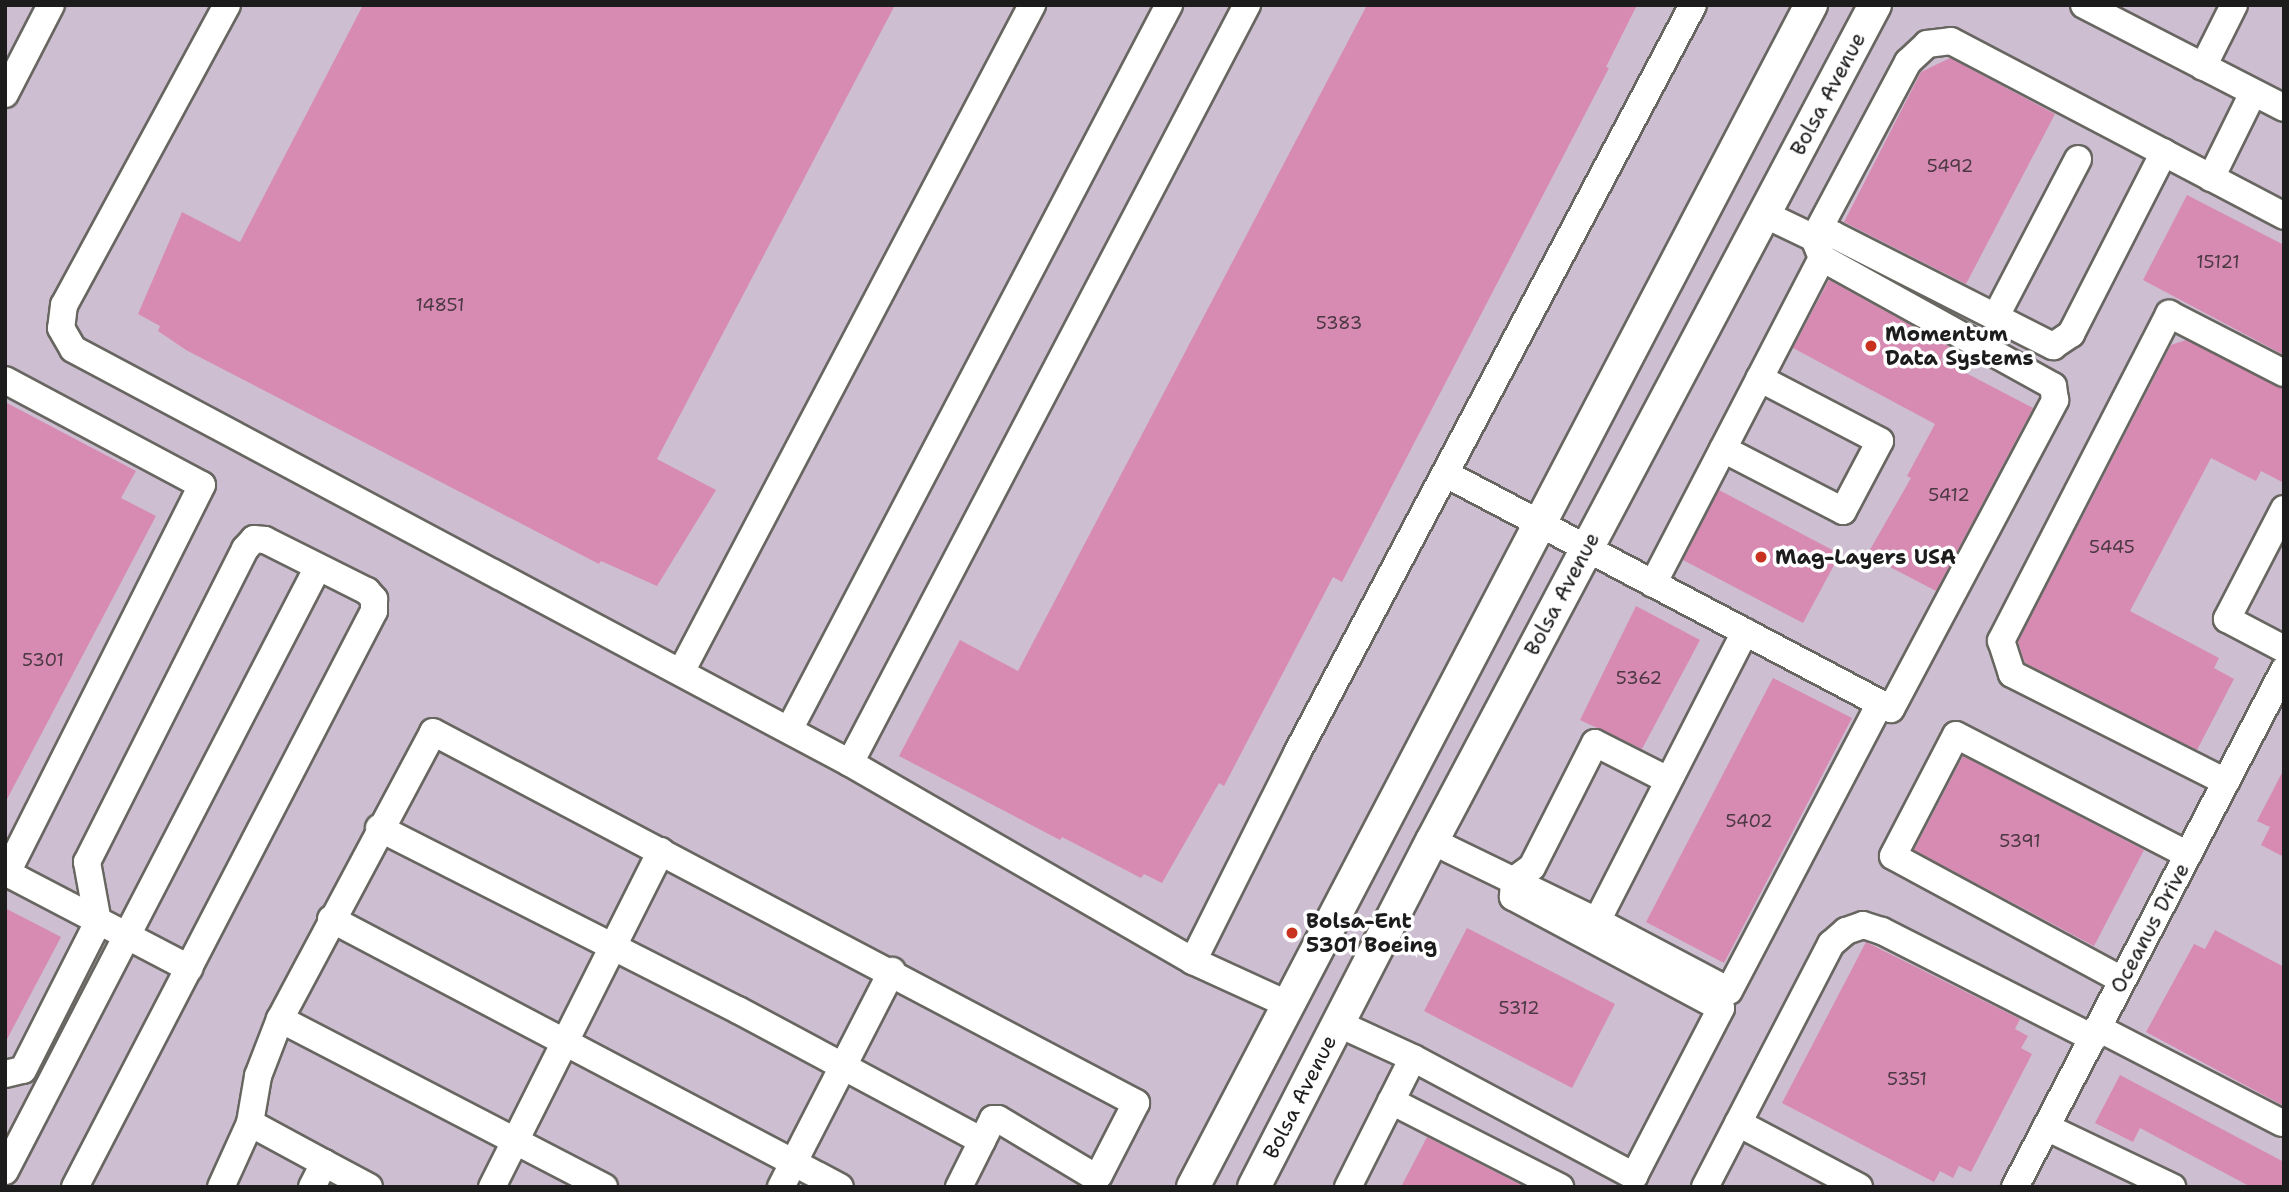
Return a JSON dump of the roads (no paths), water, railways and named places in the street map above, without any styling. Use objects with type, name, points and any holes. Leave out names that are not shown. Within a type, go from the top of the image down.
[{"type":"main road","points":[[1193,1187],[1811,5]]},
{"type":"main road","name":"Bolsa Avenue","points":[[1254,1187],[1585,549],[1875,5]]},
{"type":"main road","points":[[1289,1005],[1337,1023]]},
{"type":"street","points":[[5,94],[12,66],[51,5]]},
{"type":"street","points":[[227,5],[64,305],[61,328],[72,349],[850,763],[1193,961],[1289,1005]]},
{"type":"street","points":[[681,672],[1032,5]]},
{"type":"street","points":[[789,730],[1169,5]]},
{"type":"street","points":[[850,763],[1247,5]]},
{"type":"street","points":[[1193,961],[1297,753],[1693,5]]},
{"type":"street","points":[[2084,5],[2284,108]]},
{"type":"street","points":[[2203,67],[2234,5]]},
{"type":"street","points":[[1653,584],[1759,378],[1908,62],[1927,44],[1951,41],[2284,216]]},
{"type":"street","points":[[2211,178],[2253,93]]},
{"type":"street","points":[[1818,248],[1834,235],[2053,346],[2071,334],[2164,152]]},
{"type":"street","points":[[1996,316],[2078,159]]},
{"type":"street","points":[[1446,474],[1891,709],[2054,400],[2053,386],[1764,215]]},
{"type":"street","points":[[2226,782],[2012,674],[2001,641],[2169,314],[2284,373]]},
{"type":"street","points":[[1723,449],[1843,511],[1880,441],[1759,378]]},
{"type":"street","points":[[5,380],[202,485],[6,873],[189,968]]},
{"type":"street","points":[[2284,509],[2227,619],[2284,649]]},
{"type":"street","points":[[5,1074],[23,1070],[98,922],[87,862],[245,549],[254,539],[265,540],[367,591],[374,598],[374,611],[75,1187]]},
{"type":"street","points":[[5,1171],[318,567]]},
{"type":"street","points":[[1597,921],[1745,632]]},
{"type":"street","name":"Oceanus Drive","points":[[2015,1187],[2284,670]]},
{"type":"street","points":[[1432,841],[1597,921],[1730,991],[1880,703]]},
{"type":"street","points":[[221,1187],[250,1123],[258,1076],[280,1019],[379,828],[433,732],[1132,1098],[1137,1107],[1095,1177],[998,1119],[982,1142],[959,1187]]},
{"type":"street","points":[[2122,981],[1893,856],[1956,735],[2188,855]]},
{"type":"street","points":[[1514,880],[1532,867],[1595,743],[1668,780]]},
{"type":"street","points":[[379,828],[844,1066],[982,1142]]},
{"type":"street","points":[[492,1187],[567,1043],[661,851]]},
{"type":"street","points":[[1337,1023],[1413,1058],[1634,1177],[1721,1008],[1513,897],[1514,880]]},
{"type":"street","points":[[331,919],[567,1043],[788,1175],[840,1187]]},
{"type":"street","points":[[1705,1187],[1831,944],[1863,925],[1882,931],[2282,1123]]},
{"type":"street","points":[[788,1175],[892,971]]},
{"type":"street","points":[[280,1019],[604,1187]]},
{"type":"street","points":[[1348,1187],[1413,1058]]},
{"type":"street","points":[[1391,1101],[1560,1187]]},
{"type":"street","points":[[250,1123],[369,1187]]},
{"type":"street","points":[[1738,1123],[1859,1187]]},
{"type":"street","points":[[2046,1127],[2172,1187]]},
{"type":"street","points":[[312,1187],[324,1163]]},
{"type":"place","name":"Momentum Data Systems","points":[[1871,346]]},
{"type":"place","name":"Mag-Layers USA","points":[[1761,557]]},
{"type":"place","name":"Bolsa-Ent 5301 Boeing","points":[[1292,933]]}]
